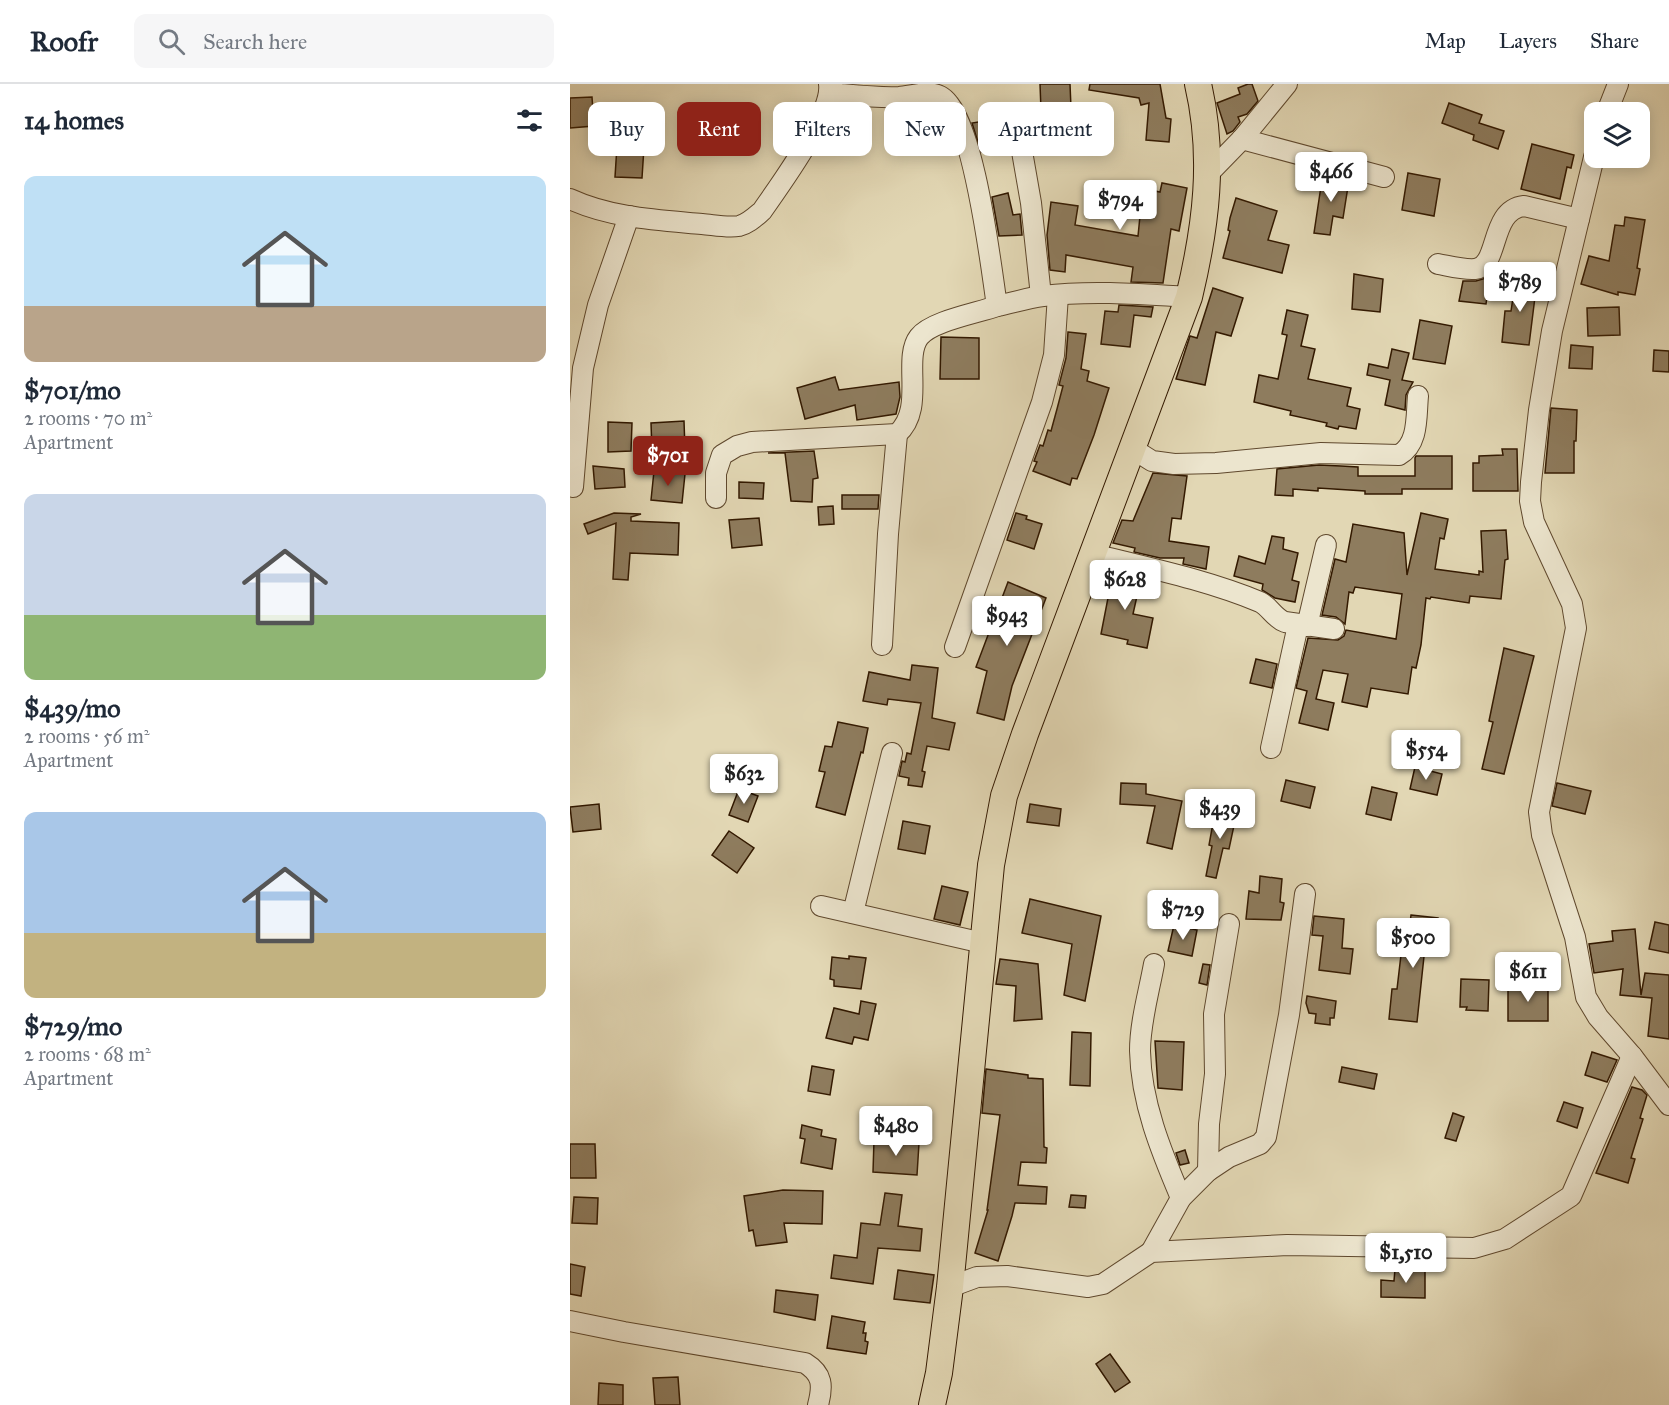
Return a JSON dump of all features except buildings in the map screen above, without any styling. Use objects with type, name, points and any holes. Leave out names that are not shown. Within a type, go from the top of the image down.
[{"type":"main road","points":[[932,1405],[939,1373],[950,1287],[991,865],[1004,796],[1188,297],[1203,230],[1208,192],[1205,124],[1198,84]]},
{"type":"street","points":[[1207,175],[1242,139],[1287,84]]},
{"type":"street","points":[[1611,102],[1618,84]]},
{"type":"street","points":[[570,199],[587,207],[629,216],[729,227],[742,225],[754,219],[762,211],[812,135],[829,88],[898,97],[931,93],[942,97],[949,105],[964,137],[985,221],[997,306]]},
{"type":"street","points":[[1242,139],[1384,177]]},
{"type":"street","points":[[955,646],[1042,402],[1054,355],[1049,295],[1023,156]]},
{"type":"street","points":[[1591,168],[1552,331],[1539,410],[1531,482],[1530,501],[1534,522],[1572,603],[1576,628],[1539,812],[1542,835],[1575,937],[1586,997],[1598,1017],[1632,1056],[1669,1105]]},
{"type":"street","points":[[1437,264],[1476,269],[1483,267],[1488,260],[1501,224],[1509,212],[1516,207],[1524,206],[1579,219]]},
{"type":"street","points":[[573,488],[583,368],[609,268],[629,216]]},
{"type":"street","points":[[882,645],[888,534],[897,434],[908,421],[914,352],[918,338],[929,329],[941,324],[997,306],[1049,295],[1130,294],[1188,297]]},
{"type":"street","points":[[1133,449],[1152,461],[1174,465],[1321,453],[1399,455],[1411,444],[1415,432],[1418,396]]},
{"type":"street","points":[[716,498],[717,473],[722,455],[737,446],[752,442],[897,434]]},
{"type":"street","points":[[1271,748],[1302,626],[1326,545]]},
{"type":"street","points":[[1093,554],[1214,586],[1263,603],[1277,619],[1302,626],[1334,629]]},
{"type":"street","points":[[853,913],[892,753]]},
{"type":"street","points":[[950,1287],[977,1277],[1007,1276],[1088,1287],[1102,1284],[1151,1252],[1181,1198],[1208,1171],[1229,1157],[1260,1144],[1266,1137],[1289,1015],[1305,894]]},
{"type":"street","points":[[821,906],[983,943]]},
{"type":"street","points":[[1208,1171],[1209,1124],[1215,1074],[1214,1014],[1229,924]]},
{"type":"street","points":[[1154,964],[1143,1019],[1140,1050],[1143,1089],[1162,1153],[1181,1198]]},
{"type":"street","points":[[1151,1252],[1287,1245],[1474,1248],[1498,1243],[1571,1196],[1632,1056]]},
{"type":"street","points":[[570,1321],[805,1363],[815,1370],[820,1379],[822,1389],[818,1405]]}]
